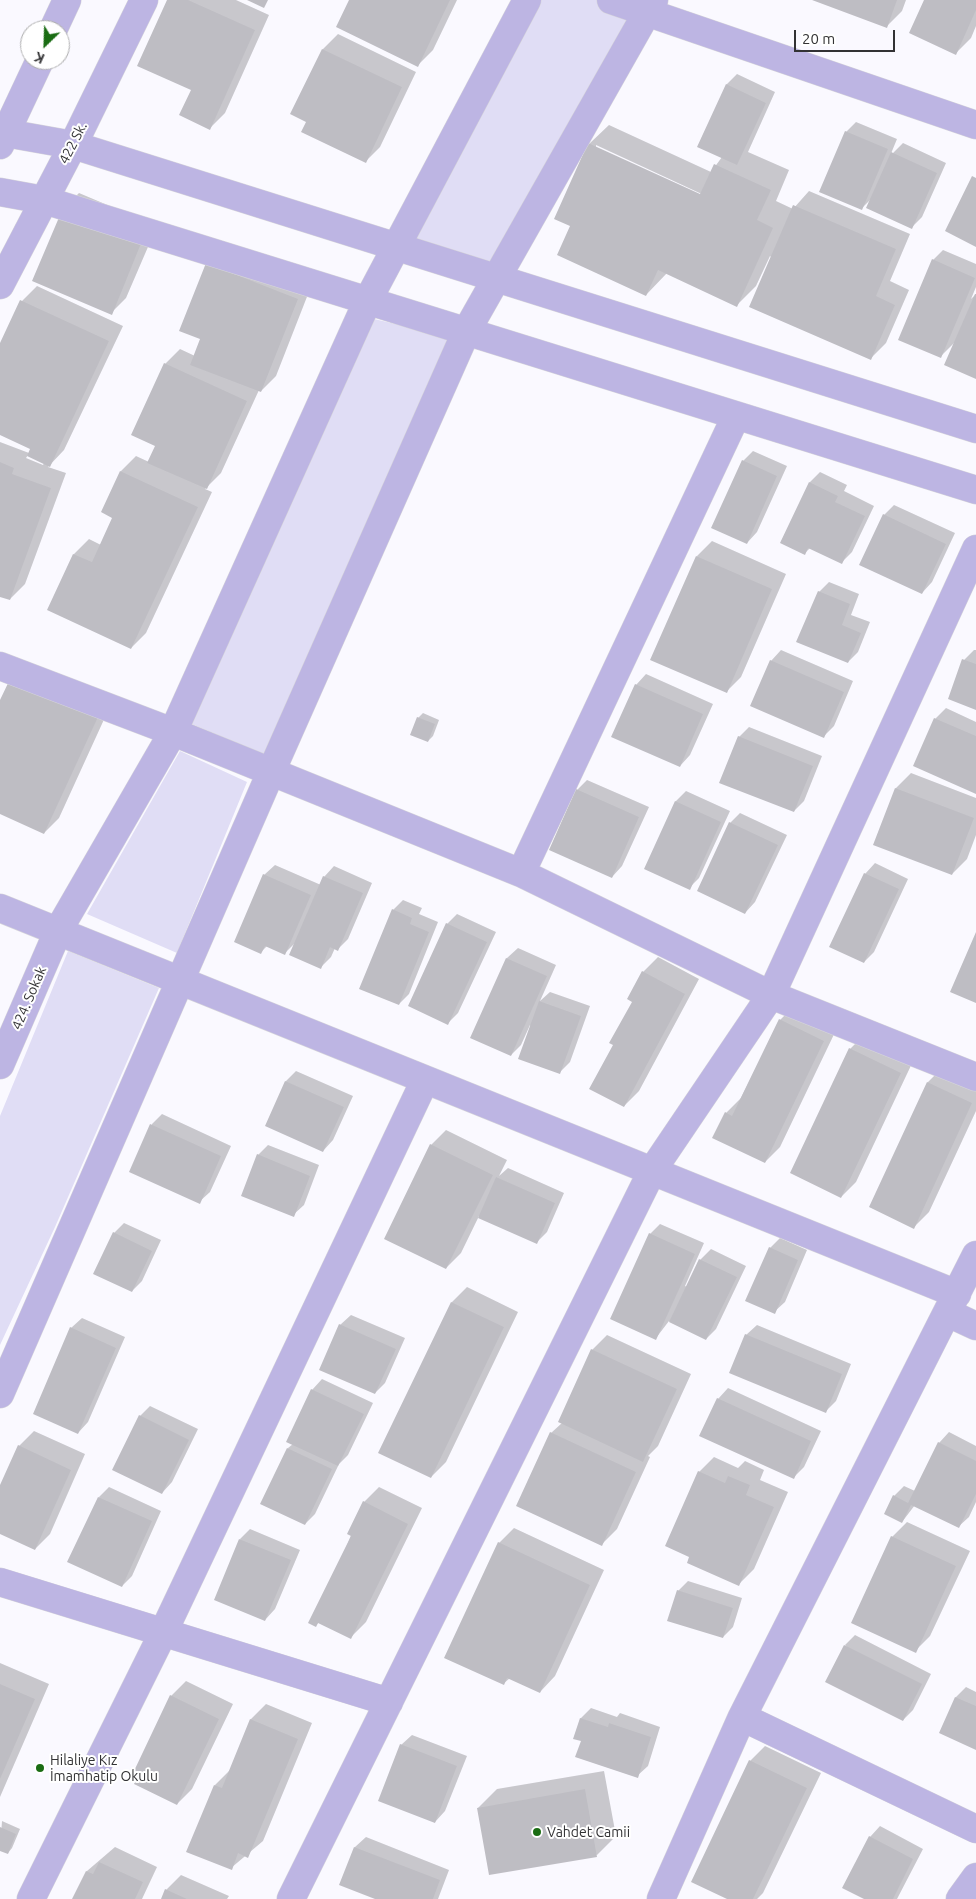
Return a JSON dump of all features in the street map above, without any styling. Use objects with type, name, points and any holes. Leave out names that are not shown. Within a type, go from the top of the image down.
[{"type":"street","points":[[58,20],[67,0]]},
{"type":"street","name":"422 Sk.","points":[[0,285],[73,145],[144,0]]},
{"type":"street","name":"424. Sokak","points":[[0,1065],[58,931],[173,732],[367,302],[527,0]]},
{"type":"street","points":[[611,0],[651,6],[976,125]]},
{"type":"street","points":[[0,1394],[271,772],[466,332],[651,6]]},
{"type":"street","points":[[35,70],[2,136],[73,145],[976,428]]},
{"type":"street","points":[[0,192],[44,200],[976,490]]},
{"type":"street","points":[[521,873],[736,416]]},
{"type":"street","points":[[291,1899],[652,1171],[771,995],[976,550]]},
{"type":"street","points":[[0,666],[173,732],[521,873],[771,995],[976,1077]]},
{"type":"street","points":[[0,908],[652,1171],[953,1303],[976,1326]]},
{"type":"street","points":[[31,1899],[163,1633],[425,1080]]},
{"type":"street","points":[[662,1899],[742,1717],[976,1255]]},
{"type":"street","points":[[0,1582],[389,1702]]},
{"type":"street","points":[[742,1717],[976,1829]]},
{"type":"street","points":[[960,1899],[976,1876]]},
{"type":"shaded area","points":[[527,0],[654,0],[496,279],[396,247]]},
{"type":"shaded area","points":[[374,319],[453,337],[265,755],[189,723]]},
{"type":"shaded area","points":[[180,751],[247,782],[177,953],[87,914]]},
{"type":"shaded area","points":[[68,951],[159,988],[55,1227],[0,1345],[0,1116]]},
{"type":"building","points":[[167,0],[188,0],[255,30],[210,130],[179,115],[191,90],[137,66]]},
{"type":"building","points":[[247,0],[268,0],[264,8]]},
{"type":"building","points":[[349,0],[450,0],[418,67],[336,27]]},
{"type":"building","points":[[812,0],[897,0],[887,28]]},
{"type":"building","points":[[924,0],[976,0],[976,10],[956,55],[909,33]]},
{"type":"building","points":[[322,49],[402,87],[366,163],[301,132],[306,122],[290,114]]},
{"type":"building","points":[[726,84],[766,103],[737,165],[697,147]]},
{"type":"building","points":[[845,131],[888,149],[862,210],[819,192]]},
{"type":"building","points":[[588,143],[700,194],[714,164],[771,190],[757,220],[773,228],[737,307],[658,270],[646,296],[557,255],[570,226],[554,219]]},
{"type":"building","points":[[891,152],[937,173],[912,229],[866,208]]},
{"type":"building","points":[[972,176],[976,178],[976,247],[945,231]]},
{"type":"building","points":[[793,205],[896,249],[876,296],[895,305],[871,360],[749,307]]},
{"type":"building","points":[[63,208],[142,241],[112,315],[32,281]]},
{"type":"building","points":[[932,259],[975,278],[941,358],[898,340]]},
{"type":"building","points":[[206,263],[298,299],[261,392],[190,365],[200,339],[179,331]]},
{"type":"building","points":[[976,294],[976,379],[944,365]]},
{"type":"building","points":[[20,300],[109,341],[50,467],[27,456],[30,449],[0,435],[0,343]]},
{"type":"building","points":[[164,363],[247,401],[207,489],[147,463],[155,446],[131,435]]},
{"type":"building","points":[[742,460],[777,476],[747,544],[711,528]]},
{"type":"building","points":[[0,462],[14,468],[12,474],[51,488],[10,600],[0,597]]},
{"type":"building","points":[[120,471],[198,507],[131,649],[47,610],[73,554],[92,562],[112,518],[101,512]]},
{"type":"building","points":[[809,482],[838,496],[835,502],[865,516],[842,564],[808,548],[805,555],[780,543]]},
{"type":"building","points":[[883,514],[946,544],[922,594],[859,565]]},
{"type":"building","points":[[696,556],[772,589],[727,693],[650,660]]},
{"type":"building","points":[[818,591],[850,604],[842,625],[861,633],[848,663],[796,642]]},
{"type":"building","points":[[962,659],[976,664],[976,710],[948,699]]},
{"type":"building","points":[[770,660],[844,692],[824,738],[750,706]]},
{"type":"building","points":[[11,677],[98,717],[44,834],[0,814],[0,700]]},
{"type":"building","points":[[635,684],[703,714],[680,767],[611,737]]},
{"type":"building","points":[[417,717],[435,724],[428,742],[410,735]]},
{"type":"building","points":[[934,718],[976,736],[976,794],[913,766]]},
{"type":"building","points":[[738,736],[813,766],[794,812],[719,783]]},
{"type":"building","points":[[895,788],[974,818],[952,875],[873,845]]},
{"type":"building","points":[[576,789],[639,817],[612,878],[549,850]]},
{"type":"building","points":[[675,801],[721,822],[690,890],[644,869]]},
{"type":"building","points":[[729,822],[778,845],[745,914],[697,891]]},
{"type":"building","points":[[864,873],[899,889],[864,963],[829,947]]},
{"type":"building","points":[[263,874],[311,895],[285,955],[265,946],[261,954],[234,942]]},
{"type":"building","points":[[323,876],[363,893],[338,951],[330,947],[321,969],[289,955]]},
{"type":"building","points":[[392,909],[412,918],[410,924],[429,932],[399,1005],[359,989]]},
{"type":"building","points":[[446,923],[487,942],[448,1025],[408,1006]]},
{"type":"building","points":[[976,932],[976,1003],[950,992]]},
{"type":"building","points":[[506,958],[547,976],[511,1056],[470,1038]]},
{"type":"building","points":[[642,971],[685,994],[624,1107],[589,1089],[613,1045],[609,1043],[632,1002],[627,999]]},
{"type":"building","points":[[539,1001],[581,1016],[560,1074],[518,1059]]},
{"type":"building","points":[[779,1019],[824,1041],[765,1163],[712,1138],[725,1112],[732,1116]]},
{"type":"building","points":[[849,1048],[901,1073],[841,1198],[790,1173]]},
{"type":"building","points":[[285,1081],[344,1107],[323,1152],[265,1126]]},
{"type":"building","points":[[927,1082],[972,1103],[914,1229],[869,1207]]},
{"type":"building","points":[[150,1124],[221,1156],[200,1204],[129,1172]]},
{"type":"building","points":[[430,1144],[493,1175],[446,1269],[384,1239]]},
{"type":"building","points":[[257,1154],[310,1176],[294,1217],[241,1196]]},
{"type":"building","points":[[496,1177],[555,1203],[537,1244],[478,1218]]},
{"type":"building","points":[[113,1232],[152,1251],[132,1292],[93,1274]]},
{"type":"building","points":[[649,1233],[695,1254],[656,1340],[610,1319]]},
{"type":"building","points":[[769,1247],[798,1260],[775,1314],[745,1301]]},
{"type":"building","points":[[699,1259],[737,1277],[706,1340],[669,1322]]},
{"type":"building","points":[[451,1302],[504,1327],[431,1478],[378,1453]]},
{"type":"building","points":[[339,1324],[396,1349],[375,1394],[319,1370]]},
{"type":"building","points":[[70,1327],[116,1348],[78,1434],[33,1414]]},
{"type":"building","points":[[745,1334],[842,1374],[826,1413],[729,1373]]},
{"type":"building","points":[[591,1349],[677,1389],[643,1462],[558,1422]]},
{"type":"building","points":[[311,1389],[364,1414],[338,1466],[286,1442]]},
{"type":"building","points":[[717,1398],[811,1441],[794,1479],[699,1436]]},
{"type":"building","points":[[139,1415],[189,1440],[162,1494],[112,1470]]},
{"type":"building","points":[[550,1432],[636,1472],[602,1546],[516,1506]]},
{"type":"building","points":[[938,1442],[976,1461],[976,1494],[959,1528],[911,1505],[902,1523],[884,1514],[893,1495],[908,1503]]},
{"type":"building","points":[[18,1445],[71,1470],[35,1550],[0,1534],[0,1485]]},
{"type":"building","points":[[287,1448],[332,1469],[305,1525],[260,1504]]},
{"type":"building","points":[[698,1471],[725,1483],[728,1476],[750,1485],[746,1495],[774,1507],[739,1586],[687,1563],[689,1557],[665,1546]]},
{"type":"building","points":[[98,1497],[152,1521],[122,1587],[67,1562]]},
{"type":"building","points":[[363,1501],[408,1524],[351,1639],[318,1623],[316,1627],[308,1623],[351,1536],[347,1534]]},
{"type":"building","points":[[891,1536],[956,1566],[916,1653],[851,1623]]},
{"type":"building","points":[[239,1539],[291,1560],[265,1621],[214,1600]]},
{"type":"building","points":[[498,1542],[590,1585],[540,1693],[507,1678],[504,1685],[444,1658]]},
{"type":"building","points":[[677,1590],[733,1608],[723,1638],[667,1621]]},
{"type":"building","points":[[844,1645],[922,1684],[903,1721],[825,1682]]},
{"type":"building","points":[[0,1684],[35,1699],[0,1779]]},
{"type":"building","points":[[170,1695],[219,1719],[177,1805],[134,1784],[139,1773],[134,1771]]},
{"type":"building","points":[[955,1697],[976,1706],[976,1750],[939,1733]]},
{"type":"building","points":[[580,1718],[608,1727],[609,1723],[651,1737],[638,1778],[575,1757],[581,1741],[573,1739]]},
{"type":"building","points":[[250,1719],[298,1739],[248,1858],[238,1853],[232,1870],[186,1852],[214,1785],[222,1788]]},
{"type":"building","points":[[400,1744],[457,1766],[435,1823],[378,1801]]},
{"type":"building","points":[[749,1760],[807,1788],[753,1899],[727,1899],[691,1882]]},
{"type":"building","name":"Vahdet Camii","points":[[585,1789],[597,1857],[489,1875],[477,1808]]},
{"type":"building","points":[[0,1827],[16,1834],[8,1854],[0,1851]]},
{"type":"building","points":[[869,1836],[913,1859],[893,1899],[864,1899],[842,1888]]},
{"type":"building","points":[[354,1847],[440,1880],[433,1899],[375,1899],[339,1885]]},
{"type":"building","points":[[99,1862],[143,1882],[135,1899],[72,1899],[86,1871],[93,1874]]},
{"type":"building","points":[[165,1889],[187,1899],[161,1899]]},
{"type":"place","name":"Hilaliye Kız İmamhatip Okulu","points":[[40,1768]]},
{"type":"place","name":"Vahdet Camii","points":[[537,1832]]}]
